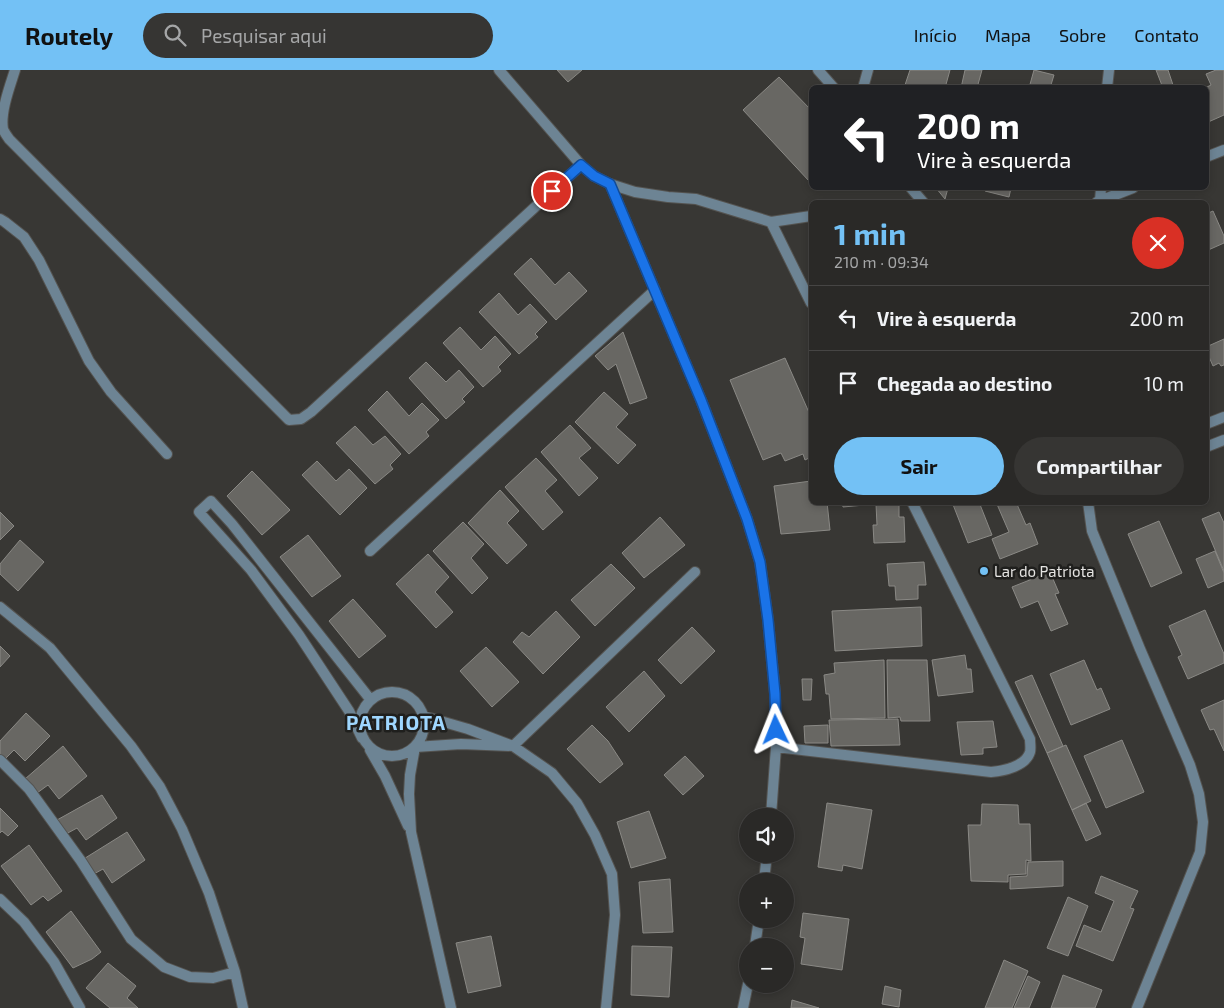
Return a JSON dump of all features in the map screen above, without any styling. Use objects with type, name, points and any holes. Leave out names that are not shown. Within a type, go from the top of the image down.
[{"type":"street","points":[[16,70],[5,102],[3,116],[3,129],[9,139],[289,420],[301,419],[311,412],[581,165]]},
{"type":"street","points":[[500,70],[581,165],[594,176],[610,184],[635,192],[696,199],[771,222],[809,216]]},
{"type":"street","points":[[818,70],[831,85]]},
{"type":"street","points":[[865,85],[868,70]]},
{"type":"street","points":[[1107,85],[1109,70]]},
{"type":"street","points":[[1209,156],[1224,150]]},
{"type":"street","points":[[610,184],[701,400],[747,519],[760,562],[775,694],[776,747],[772,808]]},
{"type":"street","points":[[913,190],[921,200]]},
{"type":"street","points":[[1103,200],[1128,190]]},
{"type":"street","points":[[0,219],[24,237],[39,260],[94,369],[111,392],[168,454]]},
{"type":"street","points":[[771,222],[809,299]]},
{"type":"street","points":[[370,551],[655,290]]},
{"type":"street","points":[[1209,423],[1224,417]]},
{"type":"street","points":[[1209,446],[1224,440]]},
{"type":"street","points":[[370,699],[232,524],[211,502],[198,512],[251,570],[299,635],[349,711],[385,776],[411,832]]},
{"type":"street","points":[[776,747],[991,772],[1006,770],[1020,764],[1030,753],[1030,739],[913,505]]},
{"type":"street","points":[[1088,505],[1092,531],[1190,765],[1199,794],[1203,822],[1200,852],[1137,1008]]},
{"type":"street","points":[[415,747],[461,744],[514,746],[695,572]]},
{"type":"street","points":[[0,607],[50,648],[131,746],[160,787],[182,829],[209,893],[235,972],[243,1008]]},
{"type":"street","points":[[390,692],[401,693],[411,698],[419,706],[423,716],[422,738],[407,754],[397,757],[376,753],[365,742],[359,727],[360,717],[370,699],[390,692]]},
{"type":"street","points":[[423,716],[468,729],[514,746],[552,773],[577,803],[595,835],[612,874],[615,914],[606,1008]]},
{"type":"street","points":[[415,747],[409,794],[411,832],[451,1008]]},
{"type":"street","points":[[0,760],[28,789],[81,861],[131,939],[164,967],[190,977],[213,978],[235,972]]},
{"type":"street","points":[[0,899],[24,922],[54,962],[80,1008]]},
{"type":"street","points":[[743,1008],[746,993]]},
{"type":"building","points":[[557,70],[582,70],[568,82]]},
{"type":"building","points":[[910,70],[950,70],[946,85],[905,85]]},
{"type":"building","points":[[965,70],[982,70],[978,85],[962,85]]},
{"type":"building","points":[[1034,70],[1054,75],[1051,85],[1030,85]]},
{"type":"building","points":[[1156,70],[1168,70],[1173,85],[1162,85]]},
{"type":"building","points":[[1216,70],[1224,70],[1224,115],[1209,122],[1209,86],[1211,85],[1206,74]]},
{"type":"building","points":[[779,77],[809,108],[809,181],[743,110]]},
{"type":"building","points":[[938,190],[947,190],[945,199]]},
{"type":"building","points":[[985,190],[1011,190],[1009,197]]},
{"type":"building","points":[[1213,211],[1224,236],[1224,243],[1209,250],[1209,213]]},
{"type":"building","points":[[531,258],[555,285],[569,272],[587,291],[556,320],[514,274]]},
{"type":"building","points":[[499,293],[518,315],[530,304],[547,322],[535,334],[538,337],[519,354],[479,312]]},
{"type":"building","points":[[460,327],[481,350],[495,336],[511,354],[498,367],[501,371],[483,387],[443,343]]},
{"type":"building","points":[[623,332],[647,398],[630,404],[616,364],[608,370],[595,356]]},
{"type":"building","points":[[1224,339],[1224,365],[1221,366],[1219,363],[1213,366],[1209,357],[1209,346]]},
{"type":"building","points":[[785,358],[809,412],[809,458],[805,460],[803,454],[785,461],[781,453],[763,460],[730,380]]},
{"type":"building","points":[[426,362],[446,382],[459,370],[474,387],[462,399],[465,402],[446,419],[409,378]]},
{"type":"building","points":[[387,391],[409,416],[422,403],[439,420],[426,432],[429,436],[409,454],[368,410]]},
{"type":"building","points":[[604,392],[628,414],[616,427],[636,445],[618,464],[575,422]]},
{"type":"building","points":[[570,425],[591,448],[579,458],[598,478],[579,496],[541,452]]},
{"type":"building","points":[[355,426],[373,445],[385,436],[401,454],[390,465],[393,469],[375,484],[336,443]]},
{"type":"building","points":[[536,458],[557,480],[545,491],[563,512],[543,530],[505,487]]},
{"type":"building","points":[[317,461],[336,481],[349,469],[367,488],[340,515],[302,475]]},
{"type":"building","points":[[252,471],[290,510],[262,535],[227,496]]},
{"type":"building","points":[[809,481],[809,505],[827,505],[830,530],[781,534],[774,486]]},
{"type":"building","points":[[500,490],[519,511],[507,523],[527,545],[507,564],[468,523]]},
{"type":"building","points":[[843,505],[864,505],[843,507]]},
{"type":"building","points":[[876,505],[899,505],[899,517],[904,517],[905,542],[874,543],[873,525],[877,525]]},
{"type":"building","points":[[953,505],[980,505],[992,535],[968,543]]},
{"type":"building","points":[[997,505],[1017,505],[1026,525],[1030,523],[1038,544],[1000,559],[992,539],[1009,532]]},
{"type":"building","points":[[0,512],[14,526],[0,540]]},
{"type":"building","points":[[1219,512],[1224,523],[1224,571],[1202,519]]},
{"type":"building","points":[[660,517],[685,545],[644,578],[622,553]]},
{"type":"building","points":[[1159,521],[1182,573],[1151,587],[1128,534]]},
{"type":"building","points":[[463,522],[484,544],[471,558],[488,578],[472,594],[433,551]]},
{"type":"building","points":[[308,535],[341,576],[312,597],[280,557]]},
{"type":"building","points":[[20,540],[44,562],[18,591],[0,574],[0,564]]},
{"type":"building","points":[[1215,551],[1224,573],[1224,581],[1208,588],[1196,559]]},
{"type":"building","points":[[428,554],[449,577],[435,592],[453,612],[436,628],[396,584]]},
{"type":"building","points":[[924,562],[926,585],[918,585],[918,599],[896,600],[895,586],[889,586],[887,564]]},
{"type":"building","points":[[611,564],[635,588],[595,626],[571,600]]},
{"type":"building","points":[[1050,572],[1059,593],[1055,594],[1068,624],[1051,631],[1038,601],[1021,608],[1012,587]]},
{"type":"building","points":[[353,599],[386,636],[359,658],[329,621]]},
{"type":"building","points":[[921,607],[922,646],[835,651],[832,611]]},
{"type":"building","points":[[1205,610],[1224,654],[1224,663],[1188,679],[1178,657],[1182,655],[1169,626]]},
{"type":"building","points":[[556,611],[580,637],[543,674],[513,642],[522,632],[529,637]]},
{"type":"building","points":[[692,627],[715,651],[681,684],[658,660]]},
{"type":"building","points":[[0,646],[10,656],[0,667]]},
{"type":"building","points":[[486,647],[519,682],[492,707],[460,671]]},
{"type":"building","points":[[965,655],[967,669],[971,669],[973,692],[938,696],[932,660]]},
{"type":"building","points":[[884,660],[885,718],[831,719],[829,694],[826,694],[824,675],[835,673],[834,663]]},
{"type":"building","points":[[887,660],[927,660],[930,721],[901,721],[900,717],[888,718]]},
{"type":"building","points":[[1084,660],[1097,690],[1101,688],[1110,709],[1071,725],[1050,674]]},
{"type":"building","points":[[644,671],[665,696],[629,732],[606,707]]},
{"type":"building","points":[[1032,675],[1063,746],[1047,753],[1015,682]]},
{"type":"building","points":[[802,679],[812,679],[811,700],[803,700]]},
{"type":"building","points":[[1224,700],[1224,751],[1214,729],[1210,730],[1201,710]]},
{"type":"building","points":[[26,713],[50,736],[25,761],[14,750],[5,759],[0,755],[0,741]]},
{"type":"building","points":[[898,719],[900,745],[831,746],[829,720]]},
{"type":"building","points":[[993,721],[997,747],[983,748],[983,754],[961,755],[957,722]]},
{"type":"building","points":[[592,725],[608,741],[623,764],[600,783],[567,749]]},
{"type":"building","points":[[828,725],[828,743],[805,743],[804,726]]},
{"type":"building","points":[[1122,740],[1144,792],[1106,808],[1084,756]]},
{"type":"building","points":[[1066,745],[1091,801],[1072,810],[1047,753]]},
{"type":"building","points":[[63,746],[87,776],[59,799],[48,785],[37,793],[25,779]]},
{"type":"building","points":[[685,756],[704,776],[683,795],[664,775]]},
{"type":"building","points":[[102,795],[117,818],[86,840],[77,828],[66,834],[57,820]]},
{"type":"building","points":[[827,803],[872,810],[862,869],[843,865],[842,871],[818,867]]},
{"type":"building","points":[[1086,803],[1101,834],[1086,841],[1072,810]]},
{"type":"building","points":[[982,804],[1018,805],[1019,824],[1030,824],[1031,861],[1026,860],[1026,874],[1008,875],[1008,882],[971,881],[968,825],[981,825]]},
{"type":"building","points":[[0,808],[18,826],[8,836],[2,831],[0,833]]},
{"type":"building","points":[[649,811],[666,858],[631,868],[617,822]]},
{"type":"building","points":[[127,832],[145,860],[112,883],[103,869],[92,875],[82,860]]},
{"type":"building","points":[[29,845],[62,891],[48,901],[43,896],[31,905],[1,866]]},
{"type":"building","points":[[1063,861],[1063,886],[1010,889],[1010,877],[1027,876],[1028,862]]},
{"type":"building","points":[[1101,876],[1138,891],[1130,908],[1134,909],[1113,961],[1076,946],[1084,925],[1101,932],[1114,901],[1095,893]]},
{"type":"building","points":[[670,879],[673,932],[643,933],[639,882]]},
{"type":"building","points":[[1068,897],[1088,906],[1068,956],[1047,948]]},
{"type":"building","points":[[71,911],[101,952],[92,959],[73,968],[46,932]]},
{"type":"building","points":[[803,913],[849,919],[842,970],[801,964],[805,938],[800,937]]},
{"type":"building","points":[[491,936],[501,986],[468,993],[456,943]]},
{"type":"building","points":[[632,946],[672,947],[669,997],[631,995]]},
{"type":"building","points":[[1004,960],[1028,971],[1012,1008],[985,1008]]},
{"type":"building","points":[[108,963],[136,986],[127,998],[138,1008],[110,1008],[86,988]]},
{"type":"building","points":[[1063,975],[1102,990],[1095,1008],[1051,1008]]},
{"type":"building","points":[[1028,976],[1040,982],[1029,1008],[1014,1008]]},
{"type":"building","points":[[885,986],[901,990],[899,1007],[882,1004]]},
{"type":"building","points":[[792,1000],[819,1008],[791,1008]]},
{"type":"place","name":"Lar do Patriota","points":[[984,571]]},
{"type":"district","name":"PATRIOTA","points":[[396,722]]},
{"type":"route","points":[[552,191],[581,165],[594,176],[610,184],[701,400],[747,519],[760,562],[768,620],[775,694],[776,730]]}]
